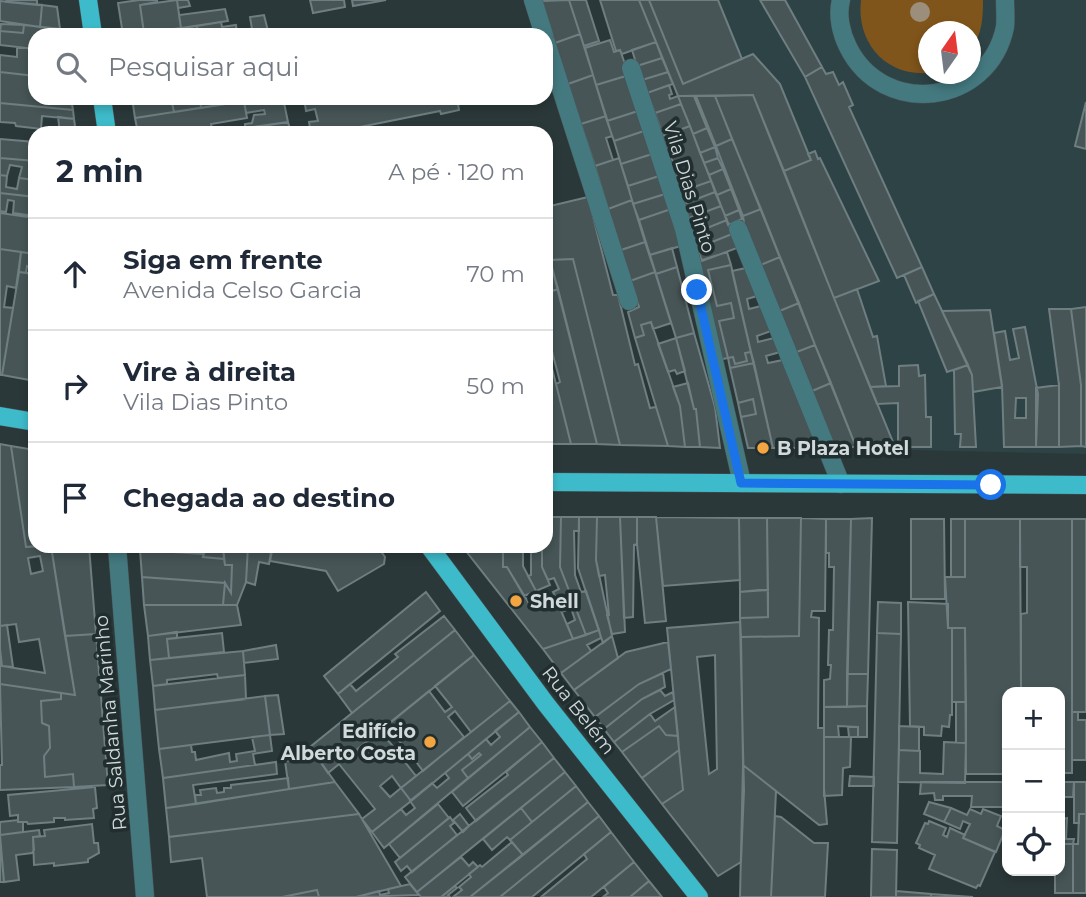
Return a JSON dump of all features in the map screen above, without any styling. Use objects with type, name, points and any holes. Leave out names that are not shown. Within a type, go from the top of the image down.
[{"type":"main road","points":[[88,0],[92,28]]},
{"type":"main road","points":[[103,105],[106,126]]},
{"type":"main road","points":[[0,416],[28,421]]},
{"type":"main road","points":[[553,482],[1086,485]]},
{"type":"main road","name":"Rua Belém","points":[[434,553],[546,704],[699,897]]},
{"type":"street","points":[[533,0],[542,28]]},
{"type":"street","points":[[841,0],[839,8],[842,36],[855,61],[876,81],[901,92],[930,95],[957,88],[981,72],[997,51],[1005,26],[1005,0]]},
{"type":"street","points":[[553,65],[629,301]]},
{"type":"street","name":"Vila Dias Pinto","points":[[631,68],[684,229],[741,483]]},
{"type":"street","points":[[738,229],[841,484]]},
{"type":"street","name":"Rua Saldanha Marinho","points":[[118,553],[144,897]]},
{"type":"shaded area","points":[[650,0],[1086,0],[1086,454],[826,448]]},
{"type":"shaded area","points":[[861,0],[983,0],[981,26],[981,21],[918,21],[918,72],[899,69],[876,53],[863,30]]},
{"type":"building","points":[[37,0],[37,5],[6,2]]},
{"type":"building","points":[[157,0],[140,5],[143,28],[122,28],[118,3]]},
{"type":"building","points":[[177,0],[181,28],[143,28],[140,5]]},
{"type":"building","points":[[177,0],[188,0],[190,6],[178,8]]},
{"type":"building","points":[[310,0],[344,0],[345,7],[313,13]]},
{"type":"building","points":[[352,0],[386,0],[353,6]]},
{"type":"building","points":[[569,0],[580,34],[555,43],[553,28],[550,28],[542,1]]},
{"type":"building","points":[[569,0],[586,0],[599,41],[584,46]]},
{"type":"building","points":[[600,0],[639,0],[656,42],[622,54],[620,50],[616,51]]},
{"type":"building","points":[[639,0],[649,0],[683,84],[753,54],[780,84],[811,160],[784,171],[753,95],[678,96]]},
{"type":"building","points":[[649,0],[718,0],[742,59],[683,84]]},
{"type":"building","points":[[760,0],[785,0],[822,67],[805,77]]},
{"type":"building","points":[[0,1],[42,5],[40,27],[0,21]]},
{"type":"building","points":[[42,5],[57,7],[60,28],[40,27]]},
{"type":"building","points":[[225,9],[228,21],[181,28],[179,15]]},
{"type":"building","points":[[264,15],[267,28],[252,28],[250,17]]},
{"type":"building","points":[[221,22],[222,27],[236,25],[236,28],[197,28]]},
{"type":"building","points":[[1,24],[24,25],[23,33],[0,31]]},
{"type":"building","points":[[24,25],[51,28],[28,28],[28,48],[0,45],[0,31],[23,33]]},
{"type":"building","points":[[580,34],[593,75],[568,84],[555,43]]},
{"type":"building","points":[[610,40],[614,52],[620,50],[629,75],[596,85],[585,48]]},
{"type":"building","points":[[656,42],[662,58],[637,66],[632,50]]},
{"type":"building","points":[[17,47],[28,48],[28,75],[0,72],[0,55],[17,57]]},
{"type":"building","points":[[662,58],[668,72],[642,80],[637,66]]},
{"type":"building","points":[[822,67],[826,74],[833,72],[839,85],[843,82],[853,105],[849,107],[922,267],[897,278],[805,77]]},
{"type":"building","points":[[0,72],[28,75],[28,105],[72,105],[73,110],[0,103]]},
{"type":"building","points":[[668,72],[673,84],[647,93],[642,80]]},
{"type":"building","points":[[593,75],[606,116],[581,124],[568,84]]},
{"type":"building","points":[[626,76],[638,111],[607,121],[596,85]]},
{"type":"building","points":[[669,85],[672,94],[669,95],[670,99],[678,96],[681,104],[655,113],[647,93]]},
{"type":"building","points":[[753,95],[895,447],[856,447],[715,96]]},
{"type":"building","points":[[678,96],[694,96],[707,128],[693,134]]},
{"type":"building","points":[[696,96],[715,96],[732,139],[716,146]]},
{"type":"building","points":[[1086,102],[1086,149],[1075,146]]},
{"type":"building","points":[[0,103],[73,110],[74,119],[42,116],[41,126],[28,127],[0,122]]},
{"type":"building","points":[[681,104],[690,126],[663,136],[655,113]]},
{"type":"building","points":[[133,105],[172,105],[174,112],[135,118]]},
{"type":"building","points":[[172,105],[201,105],[201,108],[174,112]]},
{"type":"building","points":[[218,105],[245,105],[247,118],[211,126],[137,126],[135,118]]},
{"type":"building","points":[[245,105],[284,105],[288,122],[245,126],[252,123],[254,115],[265,114],[264,110],[246,113]]},
{"type":"building","points":[[305,105],[458,105],[459,110],[441,114],[440,111],[365,126],[310,126],[309,122],[318,121],[315,109],[306,111]]},
{"type":"building","points":[[638,111],[644,131],[614,141],[607,121]]},
{"type":"building","points":[[606,116],[612,136],[606,138],[613,160],[595,166],[581,124]]},
{"type":"building","points":[[58,117],[74,119],[75,126],[59,126]]},
{"type":"building","points":[[288,122],[289,126],[263,126]]},
{"type":"building","points":[[690,126],[711,181],[677,193],[674,186],[680,183],[676,173],[688,169],[685,161],[674,165],[663,136]]},
{"type":"building","points":[[707,128],[715,147],[700,153],[693,134]]},
{"type":"building","points":[[644,131],[652,154],[621,164],[614,141]]},
{"type":"building","points":[[0,139],[28,141],[28,160],[0,158]]},
{"type":"building","points":[[732,139],[761,209],[743,216],[716,146]]},
{"type":"building","points":[[715,147],[718,158],[704,163],[700,153]]},
{"type":"building","points":[[815,151],[879,281],[834,298],[784,171],[811,160],[808,154]]},
{"type":"building","points":[[652,154],[659,176],[628,186],[621,164]]},
{"type":"building","points":[[0,158],[28,160],[28,179],[19,178],[22,167],[10,165],[7,176],[0,175]]},
{"type":"building","points":[[619,158],[632,200],[608,209],[595,166]]},
{"type":"building","points":[[718,158],[723,169],[709,175],[704,163]]},
{"type":"building","points":[[723,169],[731,189],[717,195],[709,175]]},
{"type":"building","points":[[0,175],[7,176],[6,187],[17,189],[19,178],[28,179],[28,196],[0,193]]},
{"type":"building","points":[[659,176],[665,194],[633,204],[628,186]]},
{"type":"building","points":[[711,181],[715,192],[681,205],[677,193]]},
{"type":"building","points":[[731,189],[739,210],[725,216],[717,195]]},
{"type":"building","points":[[715,192],[721,206],[686,219],[681,205]]},
{"type":"building","points":[[0,193],[28,196],[28,215],[13,213],[14,201],[8,200],[6,212],[0,211]]},
{"type":"building","points":[[665,194],[671,209],[639,220],[633,204]]},
{"type":"building","points":[[588,197],[613,295],[618,295],[635,365],[638,364],[650,408],[656,407],[668,446],[620,445],[573,259],[553,260],[553,205]]},
{"type":"building","points":[[632,200],[645,242],[621,250],[608,209]]},
{"type":"building","points":[[721,206],[727,220],[692,234],[686,219]]},
{"type":"building","points":[[671,209],[684,245],[650,255],[639,220]]},
{"type":"building","points":[[761,209],[780,257],[758,266],[745,230],[743,216]]},
{"type":"building","points":[[739,210],[742,219],[728,225],[725,216]]},
{"type":"building","points":[[0,213],[28,217],[28,253],[0,249]]},
{"type":"building","points":[[727,220],[732,234],[697,248],[692,234]]},
{"type":"building","points":[[732,234],[737,248],[702,261],[697,248]]},
{"type":"building","points":[[645,242],[655,272],[630,281],[621,250]]},
{"type":"building","points":[[672,248],[677,267],[656,274],[650,255]]},
{"type":"building","points":[[0,249],[21,252],[16,288],[7,286],[4,307],[13,308],[2,375],[0,375]]},
{"type":"building","points":[[21,252],[28,253],[26,273],[19,272]]},
{"type":"building","points":[[727,252],[731,265],[708,270],[717,306],[731,303],[734,318],[719,321],[728,358],[718,360],[696,262]]},
{"type":"building","points":[[780,257],[799,303],[777,312],[758,266]]},
{"type":"building","points":[[573,259],[620,445],[597,444],[553,272],[553,260]]},
{"type":"building","points":[[731,265],[751,352],[745,353],[747,361],[735,364],[733,357],[728,358],[719,321],[734,318],[731,303],[717,306],[708,270]]},
{"type":"building","points":[[677,267],[694,333],[676,338],[656,274]]},
{"type":"building","points":[[922,267],[934,294],[916,303],[904,275]]},
{"type":"building","points":[[746,268],[757,296],[747,299],[749,309],[761,306],[771,331],[757,336],[758,342],[774,338],[780,352],[766,356],[768,363],[783,360],[818,448],[773,448],[732,271]]},
{"type":"building","points":[[553,271],[558,289],[553,291]]},
{"type":"building","points":[[19,272],[28,273],[28,380],[2,375]]},
{"type":"building","points":[[655,272],[671,323],[653,329],[651,322],[641,325],[644,335],[635,338],[628,312],[639,307],[630,281]]},
{"type":"building","points":[[558,289],[597,444],[571,444],[556,384],[560,382],[553,355],[553,291]]},
{"type":"building","points":[[857,289],[873,337],[877,336],[886,386],[870,387],[834,298]]},
{"type":"building","points":[[934,294],[968,365],[947,372],[918,301]]},
{"type":"building","points":[[799,303],[815,345],[794,353],[777,312]]},
{"type":"building","points":[[1086,307],[1086,447],[1081,446],[1081,385],[1071,309]]},
{"type":"building","points":[[1049,309],[1071,309],[1081,385],[1081,446],[1059,447],[1059,385]]},
{"type":"building","points":[[990,310],[1002,387],[973,392],[972,375],[942,311]]},
{"type":"building","points":[[651,322],[680,406],[685,447],[668,446],[635,338],[644,335],[641,325]]},
{"type":"building","points":[[1025,327],[1038,394],[1036,447],[1004,447],[1002,385],[994,333],[1005,331],[1010,360],[1019,358],[1013,329]],"holes":[[[1016,398],[1026,398],[1026,418],[1015,418]]]},
{"type":"building","points":[[694,333],[715,407],[720,448],[700,447],[696,409],[676,338]]},
{"type":"building","points":[[676,338],[685,371],[677,374],[675,370],[668,372],[658,344]]},
{"type":"building","points":[[815,345],[831,383],[812,391],[794,353]]},
{"type":"building","points":[[751,352],[754,363],[730,368],[728,358],[733,357],[735,364],[747,361],[745,353]]},
{"type":"building","points":[[754,363],[773,448],[748,448],[741,417],[756,414],[753,399],[738,403],[730,368]]},
{"type":"building","points":[[918,365],[919,376],[925,375],[926,417],[931,417],[931,447],[898,447],[898,403],[877,404],[870,387],[899,386],[899,366]]},
{"type":"building","points":[[968,365],[972,375],[976,447],[960,447],[961,434],[955,434],[954,370]]},
{"type":"building","points":[[553,372],[556,384],[571,444],[553,444]]},
{"type":"building","points":[[688,383],[696,409],[700,447],[685,447],[680,406],[673,387]]},
{"type":"building","points":[[831,383],[856,447],[834,447],[812,391]]},
{"type":"building","points":[[1059,385],[1059,447],[1036,447],[1036,388]]},
{"type":"building","points":[[753,399],[756,414],[741,417],[738,403]]},
{"type":"building","points":[[0,444],[11,446],[28,553],[52,553],[75,695],[0,684],[0,649],[2,666],[45,673],[39,639],[19,642],[16,624],[0,626]],"holes":[[[40,556],[43,571],[31,574],[28,558]]]},
{"type":"building","points":[[11,446],[28,449],[26,547]]},
{"type":"building","points":[[553,517],[561,517],[560,567],[586,635],[573,639],[567,624],[575,620],[571,608],[562,612],[553,592],[559,589],[554,578],[548,580],[542,567],[542,553],[553,553]]},
{"type":"building","points":[[561,517],[579,517],[579,531],[574,531],[575,575],[581,592],[586,591],[599,630],[586,635],[560,567]]},
{"type":"building","points":[[579,517],[597,517],[596,560],[612,636],[603,643],[578,568]]},
{"type":"building","points":[[597,517],[620,517],[625,632],[612,634],[607,615],[605,575],[599,576],[596,560]]},
{"type":"building","points":[[620,517],[637,517],[633,617],[624,618]]},
{"type":"building","points":[[637,517],[656,517],[666,621],[645,623]]},
{"type":"building","points":[[656,517],[739,518],[740,580],[663,586]]},
{"type":"building","points":[[739,518],[767,518],[768,590],[740,592]]},
{"type":"building","points":[[767,518],[801,518],[799,636],[741,637],[740,618],[768,617]]},
{"type":"building","points":[[801,518],[826,519],[825,611],[812,611],[811,617],[819,618],[818,728],[824,728],[827,824],[819,825],[743,765],[741,637],[799,636]]},
{"type":"building","points":[[872,518],[868,674],[847,674],[851,519]]},
{"type":"building","points":[[826,519],[851,519],[847,707],[824,707],[824,680],[830,679],[831,665],[828,665],[829,630],[833,630],[834,567],[829,567],[829,553],[826,553]]},
{"type":"building","points":[[911,519],[944,519],[945,599],[911,599]]},
{"type":"building","points":[[951,519],[965,519],[965,577],[951,577]]},
{"type":"building","points":[[965,519],[1020,519],[1021,687],[1002,687],[1002,774],[966,774],[965,628],[948,628],[945,577],[965,577]]},
{"type":"building","points":[[1020,519],[1072,519],[1072,773],[1065,773],[1065,687],[1021,687],[1021,614],[1027,613],[1027,567],[1020,567]]},
{"type":"building","points":[[1072,519],[1086,519],[1086,712],[1072,712]]},
{"type":"building","points":[[52,553],[90,553],[96,634],[65,636]]},
{"type":"building","points":[[140,553],[204,554],[203,557],[224,559],[225,565],[232,565],[231,593],[225,583],[142,577]]},
{"type":"building","points":[[203,553],[224,553],[224,559],[203,557]]},
{"type":"building","points":[[224,553],[248,553],[246,582],[237,605],[223,605],[225,583],[231,593],[232,565],[225,565]]},
{"type":"building","points":[[248,553],[271,553],[269,564],[259,562],[255,585],[246,582]]},
{"type":"building","points":[[272,553],[382,553],[385,557],[384,564],[338,591],[326,571],[270,561]]},
{"type":"building","name":"Shell","points":[[468,553],[503,553],[503,567],[507,567],[530,605],[554,594],[573,639],[543,649]]},
{"type":"building","points":[[503,553],[523,553],[523,566],[536,591],[524,596],[507,567],[503,567]]},
{"type":"building","points":[[531,553],[542,553],[542,567],[550,585],[536,591],[528,576],[531,575]]},
{"type":"building","points":[[142,577],[225,583],[223,605],[144,605]]},
{"type":"building","points":[[768,590],[768,617],[740,618],[740,592]]},
{"type":"building","points":[[426,592],[440,611],[338,694],[324,676]]},
{"type":"building","points":[[878,602],[901,603],[901,634],[877,633]]},
{"type":"building","points":[[908,602],[948,604],[948,628],[952,628],[952,715],[949,727],[942,726],[941,736],[924,735],[924,727],[910,726]]},
{"type":"building","points":[[144,605],[237,605],[241,625],[148,636]]},
{"type":"building","points":[[444,616],[455,630],[352,713],[338,694],[350,684],[356,691],[398,657],[395,654]]},
{"type":"building","points":[[740,622],[744,790],[741,862],[718,876],[662,804],[683,790],[667,628]],"holes":[[[715,655],[717,769],[709,774],[697,657]]]},
{"type":"building","points":[[7,625],[13,667],[2,666],[0,626]]},
{"type":"building","points":[[952,628],[965,628],[966,702],[952,702]]},
{"type":"building","points":[[455,630],[474,655],[328,773],[310,747]]},
{"type":"building","points":[[599,630],[601,638],[587,645],[591,651],[561,673],[543,649]]},
{"type":"building","points":[[177,632],[177,638],[167,639],[169,658],[150,660],[148,636]]},
{"type":"building","points":[[222,633],[224,652],[169,658],[167,639]]},
{"type":"building","points":[[877,633],[901,634],[897,843],[872,842]]},
{"type":"building","points":[[96,634],[108,785],[74,787],[73,774],[45,777],[44,756],[50,748],[49,726],[42,723],[41,701],[61,699],[61,693],[75,695],[65,636]]},
{"type":"building","points":[[612,636],[618,658],[574,690],[561,673]]},
{"type":"building","points":[[668,642],[671,669],[639,684],[595,717],[574,690],[626,652]]},
{"type":"building","points":[[276,645],[278,659],[244,663],[243,651]]},
{"type":"building","points":[[243,651],[245,675],[218,678],[217,674],[167,680],[167,684],[153,686],[150,660]]},
{"type":"building","name":"Edifício Alberto Costa","points":[[474,655],[510,701],[471,732],[455,711],[448,717],[464,737],[423,771],[408,751],[401,757],[416,776],[401,788],[411,801],[372,832],[362,819],[375,809],[339,764],[380,731],[397,751],[403,746],[387,725],[429,691],[445,712],[452,707],[435,686]],"holes":[[[392,776],[401,788],[390,797],[380,786]]]},
{"type":"building","points":[[663,673],[665,687],[642,699],[604,729],[595,717],[639,684]]},
{"type":"building","points":[[847,674],[868,674],[867,706],[847,707]]},
{"type":"building","points":[[245,675],[246,699],[155,710],[153,686]]},
{"type":"building","points":[[0,684],[61,693],[61,699],[41,701],[42,723],[49,726],[50,748],[44,756],[45,777],[73,774],[74,787],[0,790]]},
{"type":"building","points":[[660,690],[665,696],[673,692],[674,700],[650,714],[614,742],[604,729],[642,699]]},
{"type":"building","points":[[278,695],[284,734],[270,735],[265,696]]},
{"type":"building","points":[[265,696],[270,735],[159,749],[155,710]]},
{"type":"building","points":[[510,701],[519,712],[411,801],[401,788]]},
{"type":"building","points":[[956,702],[966,702],[966,743],[956,743]]},
{"type":"building","points":[[867,706],[867,737],[858,737],[858,727],[838,726],[839,737],[824,737],[824,707]]},
{"type":"building","points":[[675,707],[678,736],[666,735],[659,726],[622,752],[614,742],[650,714],[655,721]]},
{"type":"building","points":[[519,712],[530,727],[468,778],[462,770],[481,755],[479,753],[472,759],[468,754],[486,739],[491,745],[500,737],[495,731]]},
{"type":"building","points":[[1072,712],[1078,712],[1078,720],[1086,720],[1086,760],[1072,760]]},
{"type":"building","points":[[659,726],[666,735],[678,736],[679,750],[642,778],[622,752]]},
{"type":"building","points":[[899,726],[919,727],[919,751],[899,750]]},
{"type":"building","points":[[530,727],[542,742],[463,806],[452,792]]},
{"type":"building","points":[[848,727],[858,727],[858,737],[851,737],[850,767],[843,768],[842,795],[824,796],[824,737],[849,737]]},
{"type":"building","points":[[270,735],[272,751],[253,754],[255,765],[163,778],[159,749],[191,745],[196,760],[229,753],[230,762],[237,761],[236,754],[255,751],[252,737]]},
{"type":"building","points":[[542,742],[554,758],[476,821],[466,808],[508,775],[506,772]]},
{"type":"building","points":[[944,742],[966,743],[965,783],[898,782],[899,750],[920,751],[920,773],[943,774]]},
{"type":"building","points":[[679,750],[683,790],[662,804],[642,778]]},
{"type":"building","points":[[479,753],[481,755],[462,770],[468,778],[384,848],[372,832],[401,809],[406,815],[415,808],[410,801],[432,783],[437,788],[449,778],[445,773],[468,754],[472,759]]},
{"type":"building","points":[[317,757],[335,782],[289,789],[285,761]]},
{"type":"building","points":[[554,758],[565,772],[417,892],[405,877]]},
{"type":"building","points":[[276,762],[277,774],[193,785],[196,804],[166,808],[163,778]]},
{"type":"building","points":[[743,765],[776,791],[771,897],[740,897]]},
{"type":"building","points":[[565,772],[576,786],[532,822],[521,808]]},
{"type":"building","points":[[850,776],[874,777],[874,786],[849,786]]},
{"type":"building","points":[[288,778],[289,789],[196,804],[195,795],[201,795],[200,790],[216,788],[217,793],[224,792],[224,788],[231,788],[231,785]]},
{"type":"building","points":[[335,782],[359,814],[169,837],[166,808]]},
{"type":"building","points":[[921,782],[1002,782],[1002,807],[971,807],[972,796],[943,796],[943,800],[935,800],[934,793],[920,794]]},
{"type":"building","points":[[1065,782],[1074,782],[1073,797],[1065,797]]},
{"type":"building","points":[[1074,782],[1086,782],[1086,814],[1079,814],[1079,823],[1074,823]]},
{"type":"building","points":[[576,786],[588,802],[523,855],[510,840]]},
{"type":"building","points":[[95,787],[97,808],[93,809],[94,818],[54,818],[54,822],[28,824],[18,822],[18,815],[10,816],[8,795]]},
{"type":"building","points":[[588,802],[599,816],[500,897],[470,897]]},
{"type":"building","points":[[929,802],[951,808],[944,822],[924,814]]},
{"type":"building","points":[[438,804],[449,818],[400,858],[389,844]]},
{"type":"building","points":[[521,808],[532,822],[510,840],[507,837],[492,850],[483,839]]},
{"type":"building","points":[[951,808],[967,815],[970,809],[981,814],[983,809],[1001,816],[997,826],[1002,828],[1002,837],[996,852],[963,838],[970,824],[963,821],[960,829],[944,822]]},
{"type":"building","points":[[359,814],[401,886],[356,897],[319,897],[317,890],[282,897],[207,897],[202,858],[171,862],[169,837]]},
{"type":"building","points":[[460,814],[469,826],[463,832],[453,820]]},
{"type":"building","points":[[1079,814],[1086,814],[1086,893],[1073,893],[1073,844],[1078,844]]},
{"type":"building","points":[[599,816],[611,832],[532,897],[500,897]]},
{"type":"building","points":[[775,816],[781,817],[814,843],[828,843],[825,897],[771,897]]},
{"type":"building","points":[[450,817],[454,823],[450,826],[457,835],[412,872],[407,866],[401,871],[395,862]]},
{"type":"building","points":[[1065,818],[1066,839],[1074,839],[1073,844],[1065,844]]},
{"type":"building","points":[[929,821],[946,828],[943,835],[947,837],[950,828],[965,835],[963,838],[995,852],[980,886],[976,888],[929,869],[935,855],[919,848],[920,845],[916,843],[925,823],[928,824]]},
{"type":"building","points":[[0,822],[23,822],[23,832],[0,835]]},
{"type":"building","points":[[92,824],[94,843],[98,843],[99,853],[88,859],[88,862],[54,866],[54,863],[34,865],[33,837],[45,836],[44,830]]},
{"type":"building","points":[[39,830],[40,836],[33,837],[32,853],[16,855],[19,880],[4,882],[0,835]]},
{"type":"building","points":[[611,832],[634,862],[591,897],[541,897],[587,859],[584,854]]},
{"type":"building","points":[[0,839],[4,882],[0,882]]},
{"type":"building","points":[[512,842],[523,855],[470,897],[453,897],[462,890],[459,887],[471,877],[469,874],[480,865],[482,867]]},
{"type":"building","points":[[1065,844],[1073,844],[1073,893],[1055,893],[1055,876],[1065,876]]},
{"type":"building","points":[[872,849],[897,850],[896,897],[871,897]]},
{"type":"building","points":[[461,857],[469,866],[473,862],[478,867],[441,897],[421,897],[417,892]]},
{"type":"building","points":[[634,862],[649,881],[630,897],[603,897],[608,893],[604,887]]},
{"type":"building","points":[[649,881],[662,897],[630,897]]},
{"type":"building","points":[[410,884],[419,895],[356,897],[379,891],[380,895],[389,893],[388,889]]},
{"type":"building","points":[[455,886],[457,888],[448,895],[450,897],[441,897]]},
{"type":"building","points":[[317,890],[319,897],[282,897]]},
{"type":"building","points":[[896,891],[931,894],[931,897],[896,897]]},
{"type":"building","points":[[931,894],[973,897],[931,897]]},
{"type":"place","name":"B Plaza Hotel","points":[[763,448]]},
{"type":"place","name":"Shell","points":[[516,601]]},
{"type":"place","name":"Edifício Alberto Costa","points":[[430,742]]},
{"type":"route","points":[[697,290],[741,483],[991,485]]}]
